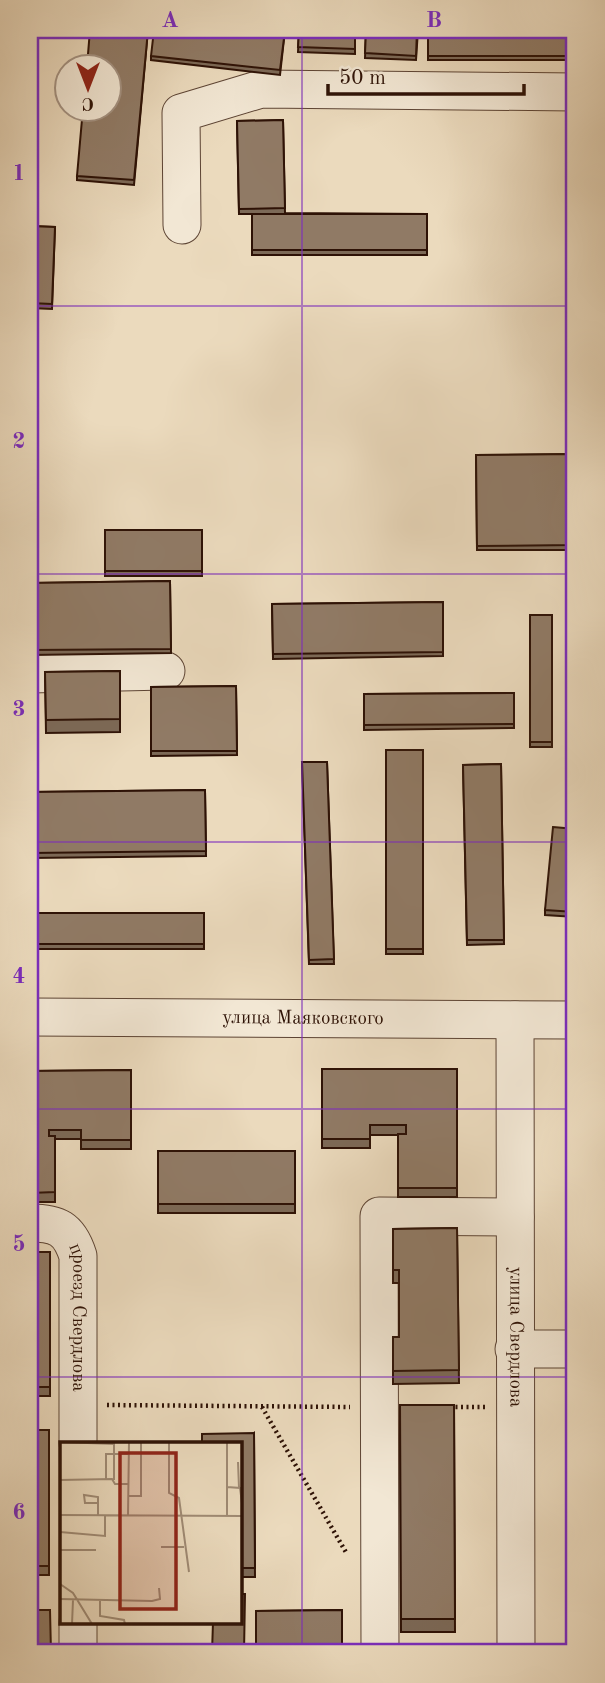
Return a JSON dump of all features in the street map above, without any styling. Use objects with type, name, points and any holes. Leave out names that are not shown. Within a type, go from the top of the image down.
[{"type":"street","points":[[182,225],[181,113],[261,89],[575,92]]},
{"type":"street","points":[[30,674],[166,671]]},
{"type":"street","name":"улица Маяковского","points":[[30,1017],[575,1020]]},
{"type":"street","name":"улица Свердлова","points":[[515,1020],[516,1653]]},
{"type":"street","points":[[380,1653],[379,1216],[515,1217]]},
{"type":"street","name":"проезд Свердлова","points":[[30,1223],[51,1223],[63,1230],[73,1241],[78,1256],[78,1442]]},
{"type":"street","points":[[514,1349],[575,1349]]},
{"type":"street","points":[[78,1624],[78,1653]]},
{"type":"path","points":[[78,1404],[381,1408]]},
{"type":"path","points":[[262,1406],[352,1563]]},
{"type":"path","points":[[448,1407],[515,1407]]},
{"type":"building","points":[[90,30],[148,30],[134,180],[77,176],[82,122],[122,122],[122,52],[88,52]]},
{"type":"building","points":[[154,30],[285,30],[280,70],[151,56]]},
{"type":"building","points":[[299,30],[355,30],[355,49],[298,47]]},
{"type":"building","points":[[366,30],[417,30],[416,56],[365,53]]},
{"type":"building","points":[[428,30],[572,30],[572,56],[428,56]]},
{"type":"building","points":[[283,120],[285,208],[239,209],[237,121]]},
{"type":"building","points":[[252,214],[427,214],[427,250],[252,250]]},
{"type":"building","points":[[30,226],[55,227],[52,304],[30,303]]},
{"type":"building","points":[[575,454],[575,545],[477,546],[476,455]]},
{"type":"building","points":[[105,530],[202,530],[202,571],[105,571]]},
{"type":"building","points":[[170,581],[171,649],[30,650],[30,583]]},
{"type":"building","points":[[443,602],[443,652],[273,654],[272,604]]},
{"type":"building","points":[[530,615],[552,615],[552,742],[530,742]]},
{"type":"building","points":[[120,671],[120,719],[46,720],[45,672]]},
{"type":"building","points":[[236,686],[237,751],[151,751],[151,687]]},
{"type":"building","points":[[514,693],[514,724],[364,725],[364,694]]},
{"type":"building","points":[[386,750],[423,750],[423,949],[386,949]]},
{"type":"building","points":[[302,762],[327,762],[334,959],[309,960]]},
{"type":"building","points":[[501,764],[504,940],[467,940],[463,765]]},
{"type":"building","points":[[205,790],[206,851],[30,853],[30,792]]},
{"type":"building","points":[[553,827],[575,829],[575,912],[545,910]]},
{"type":"building","points":[[30,913],[204,913],[204,944],[30,944]]},
{"type":"building","points":[[322,1069],[457,1069],[457,1188],[398,1188],[398,1134],[406,1134],[406,1125],[370,1125],[370,1139],[322,1139]]},
{"type":"building","points":[[131,1070],[131,1140],[81,1140],[81,1130],[49,1130],[49,1136],[55,1136],[55,1192],[30,1193],[30,1071]]},
{"type":"building","points":[[567,1089],[575,1089],[575,1281],[568,1281]]},
{"type":"building","points":[[158,1151],[295,1151],[295,1204],[158,1204]]},
{"type":"building","points":[[457,1228],[459,1370],[393,1371],[393,1337],[399,1337],[399,1270],[393,1270],[393,1229]]},
{"type":"building","points":[[30,1252],[50,1252],[50,1387],[30,1387]]},
{"type":"building","points":[[400,1405],[454,1405],[455,1619],[401,1619]]},
{"type":"building","points":[[30,1430],[49,1430],[49,1566],[30,1566]]},
{"type":"building","points":[[254,1433],[255,1568],[242,1568],[242,1442],[202,1442],[202,1434]]},
{"type":"building","points":[[242,1594],[245,1594],[244,1653],[212,1653],[213,1624],[242,1624]]},
{"type":"building","points":[[30,1610],[50,1610],[51,1653],[30,1653]]},
{"type":"building","points":[[342,1610],[342,1645],[256,1645],[256,1611]]}]
